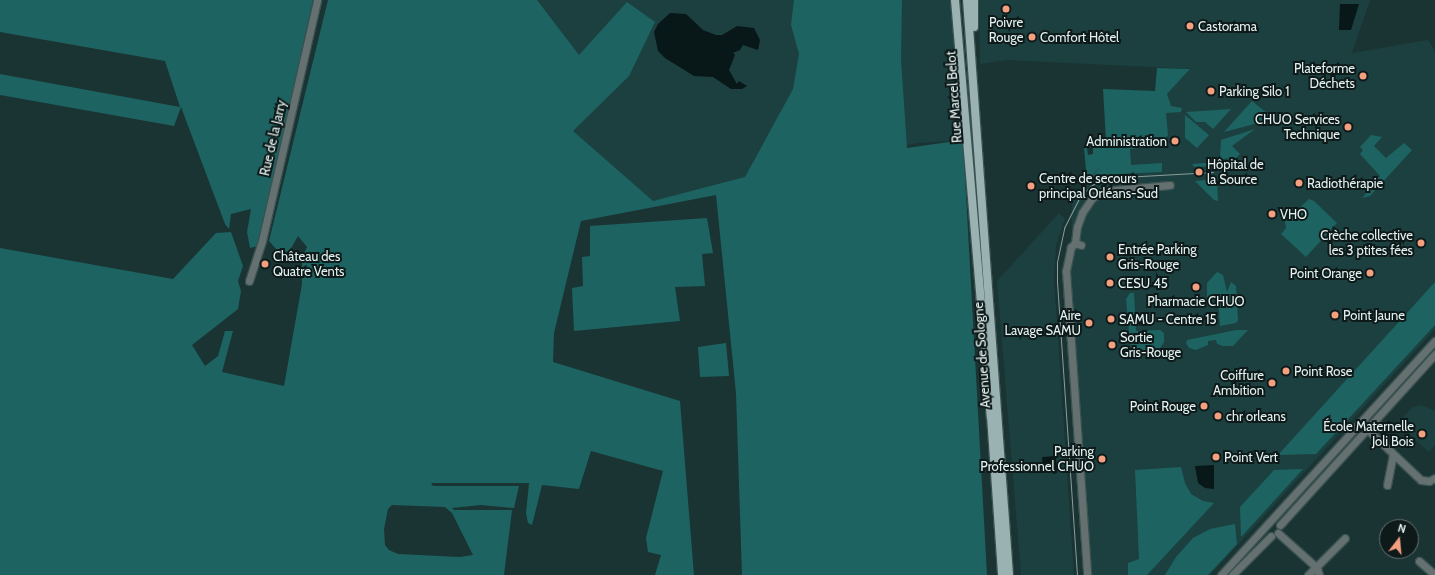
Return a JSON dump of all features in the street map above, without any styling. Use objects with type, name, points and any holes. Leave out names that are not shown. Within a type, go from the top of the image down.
[{"type":"main road","points":[[956,0],[1001,553],[1001,575]]},
{"type":"main road","name":"Rue Marcel Belot","points":[[960,0],[972,193]]},
{"type":"main road","name":"Rue Marcel Belot","points":[[967,0],[976,134]]},
{"type":"main road","points":[[974,0],[976,134]]},
{"type":"main road","name":"Avenue de Sologne","points":[[976,134],[1009,575]]},
{"type":"main road","points":[[993,347],[1003,400],[1014,575]]},
{"type":"street","name":"Rue de la Jarry","points":[[249,281],[262,241],[317,0]]},
{"type":"street","points":[[1087,575],[1066,271],[1069,250],[1078,244],[1077,227],[1082,213],[1092,198],[1104,191],[1170,185]]},
{"type":"street","points":[[1220,575],[1435,341]]},
{"type":"street","points":[[1232,575],[1275,534],[1280,525],[1435,354]]},
{"type":"street","points":[[1363,420],[1366,430],[1421,480],[1429,481],[1435,478]]},
{"type":"street","points":[[1355,429],[1366,430]]},
{"type":"street","points":[[1387,485],[1394,455]]},
{"type":"street","points":[[1271,520],[1280,525]]},
{"type":"street","points":[[1264,527],[1267,534],[1275,534],[1318,572]]},
{"type":"street","points":[[1308,575],[1318,572],[1345,538]]},
{"type":"street","points":[[1419,561],[1435,575]]},
{"type":"shaded area","points":[[0,0],[313,0],[258,246],[250,248],[247,232],[251,209],[231,214],[229,229],[225,224],[181,107],[174,126],[0,95],[0,74],[180,107],[165,61],[0,32]]},
{"type":"shaded area","points":[[328,0],[537,0],[579,55],[627,2],[655,22],[629,76],[573,131],[653,201],[745,177],[793,89],[799,54],[791,25],[794,0],[902,0],[901,59],[907,148],[963,140],[987,575],[742,575],[736,393],[716,195],[581,221],[554,333],[553,362],[680,401],[694,575],[655,575],[661,555],[648,552],[646,538],[663,471],[591,451],[579,489],[542,485],[532,525],[528,523],[526,513],[529,483],[431,483],[433,486],[519,486],[514,508],[481,505],[452,508],[454,510],[512,510],[504,575],[0,575],[0,248],[173,279],[216,233],[231,232],[243,266],[238,281],[241,291],[238,309],[192,345],[205,366],[218,356],[225,331],[233,331],[222,372],[284,386],[302,284],[302,258],[307,247],[298,236],[289,252],[277,250],[269,241]],"holes":[[[392,505],[445,507],[452,513],[473,555],[460,557],[398,554],[389,550],[385,545],[384,529],[388,509]]]},
{"type":"shaded area","points":[[526,0],[952,0],[963,140],[917,143],[653,201],[542,222]]},
{"type":"shaded area","points":[[979,0],[1370,0],[1352,53],[1428,40],[1435,51],[1435,329],[1210,575],[1092,575],[1071,276],[1072,198],[1190,69],[1195,69],[1007,60],[980,64]]},
{"type":"shaded area","points":[[1340,4],[1359,4],[1351,30],[1339,30]]},
{"type":"shaded area","points":[[670,13],[686,14],[703,30],[716,35],[722,35],[737,26],[754,28],[760,40],[758,50],[743,45],[740,50],[733,53],[735,55],[729,70],[737,84],[739,81],[747,86],[742,89],[731,89],[713,77],[694,76],[665,58],[658,51],[654,32],[658,24]]},
{"type":"shaded area","points":[[1157,68],[1190,69],[1167,94],[1171,106],[1182,108],[1181,112],[1166,113],[1168,135],[1159,146],[1130,149],[1131,165],[1162,163],[1162,172],[1099,175],[1088,181],[1102,165],[1087,181],[1084,148],[1087,148],[1088,155],[1093,154],[1093,143],[1106,141],[1103,89],[1155,91]]},
{"type":"shaded area","points":[[1252,101],[1274,119],[1224,132]]},
{"type":"shaded area","points":[[1231,109],[1213,129],[1205,122],[1196,122],[1186,112]]},
{"type":"shaded area","points":[[1185,115],[1209,135],[1197,148],[1185,138]]},
{"type":"shaded area","points":[[1255,129],[1232,146],[1240,154],[1236,158],[1220,159],[1221,140]]},
{"type":"shaded area","points":[[1371,135],[1382,137],[1374,146],[1386,158],[1404,143],[1412,150],[1370,196],[1362,198],[1380,176],[1360,154],[1363,150],[1360,147]]},
{"type":"shaded area","points":[[1218,162],[1218,166],[1194,167],[1192,164]]},
{"type":"shaded area","points":[[1217,179],[1218,201],[1214,200],[1195,181]]},
{"type":"shaded area","points":[[1309,199],[1314,201],[1337,223],[1306,257],[1281,234],[1286,228],[1285,221]]},
{"type":"shaded area","points":[[1059,213],[1065,219],[1056,245],[1054,279],[1074,575],[1021,575],[997,281]]},
{"type":"shaded area","points":[[707,218],[713,253],[702,254],[705,286],[675,287],[680,321],[574,331],[572,288],[583,286],[582,257],[590,256],[590,226]]},
{"type":"shaded area","points":[[1217,272],[1223,275],[1227,292],[1231,282],[1236,286],[1238,320],[1236,323],[1220,326],[1218,297],[1207,297],[1207,283]]},
{"type":"shaded area","points":[[1435,282],[1435,325],[1316,454],[1278,455]]},
{"type":"shaded area","points":[[1130,293],[1134,293],[1136,331],[1160,330],[1164,333],[1164,342],[1159,350],[1137,351],[1130,344],[1126,299]]},
{"type":"shaded area","points":[[1236,330],[1248,330],[1233,346],[1223,346],[1217,344],[1216,340],[1208,341],[1208,345],[1196,350],[1189,348],[1186,343],[1187,340]]},
{"type":"shaded area","points":[[726,343],[729,376],[700,377],[698,347]]},
{"type":"shaded area","name":"École Maternelle Joli Bois","points":[[1421,405],[1435,411],[1435,445],[1429,452],[1397,423],[1413,407]]},
{"type":"shaded area","points":[[1056,456],[1057,473],[1053,474],[1049,466],[1043,467],[1042,457]]},
{"type":"shaded area","points":[[1214,465],[1214,489],[1205,488],[1198,483],[1195,466]]},
{"type":"shaded area","points":[[1181,467],[1185,483],[1191,494],[1203,501],[1214,503],[1147,575],[1128,575],[1128,563],[1139,559],[1135,470]]},
{"type":"shaded area","points":[[1303,469],[1241,536],[1240,507],[1274,470]]},
{"type":"shaded area","points":[[1235,524],[1237,544],[1208,575],[1165,575],[1176,557],[1193,538],[1210,529]]},
{"type":"tram line","points":[[1077,575],[1057,283],[1057,262],[1064,228],[1081,195],[1092,185],[1105,178],[1213,172]]},
{"type":"place","name":"Poivre Rouge","points":[[1006,9]]},
{"type":"place","name":"Castorama","points":[[1190,26]]},
{"type":"place","name":"Comfort Hôtel","points":[[1032,37]]},
{"type":"place","name":"Plateforme Déchets","points":[[1363,76]]},
{"type":"place","name":"Parking Silo 1","points":[[1211,91]]},
{"type":"place","name":"CHUO Services Technique","points":[[1348,127]]},
{"type":"place","name":"Administration","points":[[1175,141]]},
{"type":"place","name":"Hôpital de la Source","points":[[1199,172]]},
{"type":"place","name":"Radiothérapie","points":[[1299,183]]},
{"type":"place","name":"Centre de secours principal Orléans-Sud","points":[[1031,186]]},
{"type":"place","name":"VHO","points":[[1272,214]]},
{"type":"place","name":"Crèche collective les 3 ptites fées","points":[[1421,243]]},
{"type":"place","name":"Entrée Parking Gris-Rouge","points":[[1110,257]]},
{"type":"place","name":"Château des Quatre Vents","points":[[265,264]]},
{"type":"place","name":"Point Orange","points":[[1370,273]]},
{"type":"place","name":"CESU 45","points":[[1110,283]]},
{"type":"place","name":"Pharmacie CHUO","points":[[1196,287]]},
{"type":"place","name":"Point Jaune","points":[[1335,315]]},
{"type":"place","name":"SAMU - Centre 15","points":[[1111,319]]},
{"type":"place","name":"Aire Lavage SAMU","points":[[1089,323]]},
{"type":"place","name":"Sortie Gris-Rouge","points":[[1112,345]]},
{"type":"place","name":"Point Rose","points":[[1286,371]]},
{"type":"place","name":"Coiffure Ambition","points":[[1272,383]]},
{"type":"place","name":"Point Rouge","points":[[1204,406]]},
{"type":"place","name":"chr orleans","points":[[1218,416]]},
{"type":"place","name":"École Maternelle Joli Bois","points":[[1422,434]]},
{"type":"place","name":"Point Vert","points":[[1216,457]]},
{"type":"place","name":"Parking Professionnel CHUO","points":[[1102,459]]}]
